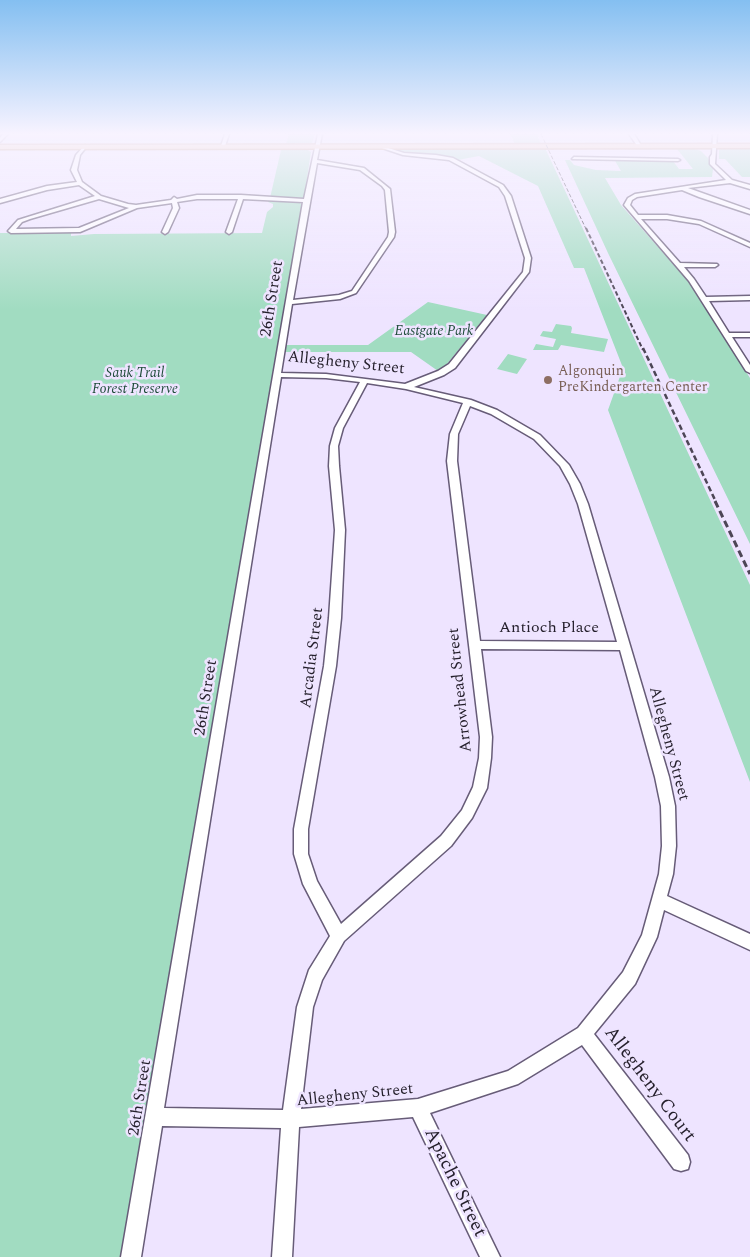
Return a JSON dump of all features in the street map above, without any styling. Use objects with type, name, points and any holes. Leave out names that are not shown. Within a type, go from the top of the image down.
[{"type":"street","points":[[0,201],[30,193]]},
{"type":"street","points":[[94,193],[99,197],[136,207]]},
{"type":"street","name":"26th Street","points":[[131,1257],[308,193]]},
{"type":"street","points":[[290,302],[340,297],[354,292],[391,237],[388,193]]},
{"type":"street","points":[[406,387],[441,373],[452,366],[526,272],[528,258],[506,193]]},
{"type":"street","points":[[654,193],[630,199],[627,205],[636,218],[692,280],[750,371]]},
{"type":"street","points":[[693,193],[750,212]]},
{"type":"street","points":[[99,197],[28,218],[20,222],[11,231],[80,230],[136,207],[197,196],[306,201]]},
{"type":"street","points":[[229,232],[241,197]]},
{"type":"street","points":[[165,232],[176,208],[174,199]]},
{"type":"street","points":[[636,218],[667,217],[701,223],[750,245]]},
{"type":"street","points":[[678,265],[715,266]]},
{"type":"street","points":[[704,298],[750,298]]},
{"type":"street","points":[[727,335],[750,335]]},
{"type":"street","name":"Allegheny Street","points":[[155,1117],[291,1119],[418,1108],[512,1078],[584,1034],[629,978],[649,937],[666,874],[669,846],[668,806],[662,777],[583,504],[575,484],[564,466],[537,437],[494,412],[468,402],[406,387],[366,380],[326,376],[278,375]]},
{"type":"street","name":"Arcadia Street","points":[[339,936],[310,884],[301,854],[301,829],[330,666],[335,618],[340,530],[334,446],[339,428],[366,380]]},
{"type":"street","name":"Arrowhead Street","points":[[282,1257],[291,1119],[305,1007],[315,976],[339,936],[446,841],[467,814],[480,788],[486,737],[452,462],[454,434],[468,402]]},
{"type":"street","name":"Antioch Place","points":[[474,645],[623,646]]},
{"type":"street","points":[[659,900],[750,942]]},
{"type":"street","name":"Allegheny Court","points":[[584,1034],[681,1162]]},
{"type":"street","name":"Apache Street","points":[[418,1108],[490,1257]]},
{"type":"green space","points":[[271,193],[305,193],[304,198],[270,198]]},
{"type":"green space","points":[[541,193],[566,193],[750,585],[750,782],[608,410],[623,368],[584,268],[574,268]]},
{"type":"green space","points":[[580,193],[614,193],[621,205],[688,281],[750,378],[750,544]]},
{"type":"green space","name":"Sauk Trail Forest Preserve","points":[[269,200],[299,202],[303,206],[121,1257],[0,1257],[0,233],[71,233],[71,236],[94,234],[262,233],[267,212],[273,207],[273,204],[268,202]]},
{"type":"green space","name":"Eastgate Park","points":[[428,302],[487,315],[447,364],[438,371],[411,352],[285,352],[286,345],[368,345]]},
{"type":"green space","points":[[556,324],[571,326],[571,333],[608,339],[604,352],[561,345],[558,350],[533,350],[536,344],[553,347],[556,339],[540,336],[543,331],[552,332]]},
{"type":"green space","points":[[508,354],[527,359],[517,374],[497,369]]},
{"type":"railway","points":[[569,193],[586,229]]},
{"type":"railway","points":[[586,228],[643,350]]},
{"type":"railway","points":[[643,348],[716,502]]},
{"type":"railway","points":[[715,501],[750,574]]},
{"type":"place","name":"Algonquin PreKindergarten Center","points":[[548,380]]}]
